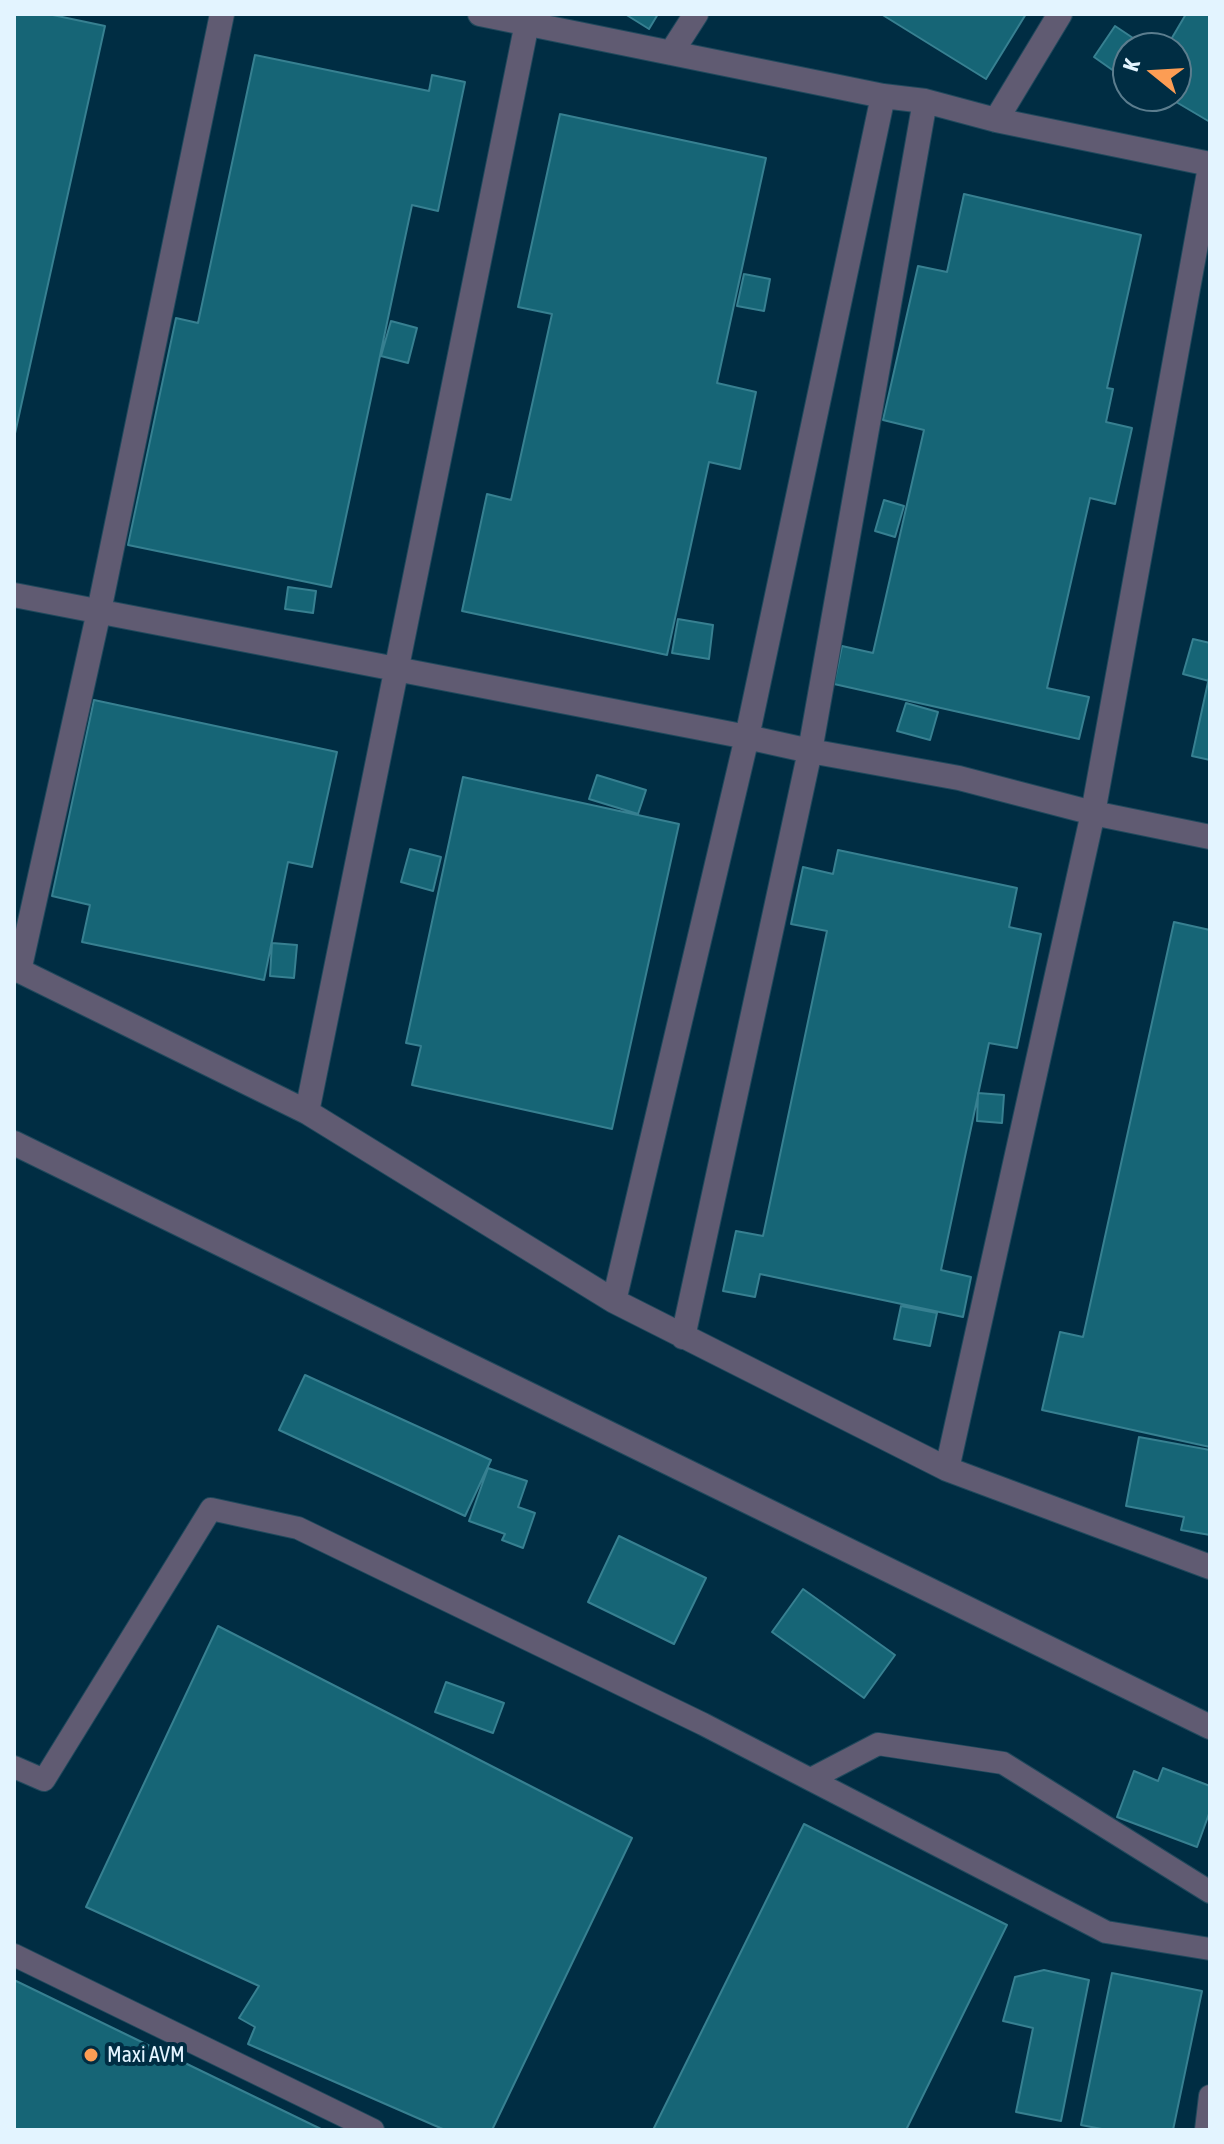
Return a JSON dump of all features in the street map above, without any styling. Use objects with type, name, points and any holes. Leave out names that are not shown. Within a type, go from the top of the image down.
[{"type":"street","points":[[222,14],[99,611],[16,970],[307,1112],[614,1301],[683,1337],[947,1469],[1210,1567]]},
{"type":"street","points":[[480,14],[883,96],[925,101],[996,120],[1210,166],[1093,813],[947,1469]]},
{"type":"street","points":[[671,53],[696,14]]},
{"type":"street","points":[[996,120],[1060,14]]},
{"type":"street","points":[[307,1112],[527,23]]},
{"type":"street","points":[[614,1301],[747,737],[883,96]]},
{"type":"street","points":[[683,1337],[810,751],[925,101]]},
{"type":"street","points":[[14,595],[959,778],[1093,813],[1210,837]]},
{"type":"street","points":[[14,1143],[1210,1727]]},
{"type":"lane","points":[[14,1767],[44,1780],[211,1509],[298,1528],[703,1724],[1106,1932],[1210,1949]]},
{"type":"lane","points":[[811,1779],[878,1744],[1003,1763],[1210,1892]]},
{"type":"lane","points":[[14,1955],[373,2130]]},
{"type":"lane","points":[[1206,2130],[1210,2096]]},
{"type":"building","points":[[14,14],[48,14],[105,26],[14,438]]},
{"type":"building","points":[[625,14],[658,14],[649,29]]},
{"type":"building","points":[[881,14],[1026,14],[986,79]]},
{"type":"building","points":[[1186,14],[1210,14],[1210,122],[1192,111],[1192,32],[1175,32]]},
{"type":"building","points":[[1115,26],[1124,32],[1112,32],[1112,70],[1094,57]]},
{"type":"building","points":[[255,55],[429,91],[432,75],[465,82],[438,211],[412,205],[331,587],[128,545],[176,318],[198,323]]},
{"type":"building","points":[[560,114],[766,158],[717,383],[756,392],[740,469],[709,462],[667,655],[462,611],[487,494],[511,500],[552,314],[518,307]]},
{"type":"building","points":[[964,194],[1141,235],[1107,388],[1113,389],[1106,422],[1132,428],[1115,504],[1090,498],[1047,688],[1089,697],[1079,739],[834,684],[842,646],[873,653],[924,430],[883,420],[918,266],[947,272]]},
{"type":"building","points":[[744,274],[770,279],[764,311],[737,306]]},
{"type":"building","points":[[391,321],[417,328],[408,363],[381,356]]},
{"type":"building","points":[[884,500],[904,506],[895,537],[875,531]]},
{"type":"building","points":[[288,587],[316,591],[313,613],[285,609]]},
{"type":"building","points":[[678,619],[713,625],[709,659],[672,653]]},
{"type":"building","points":[[1193,639],[1210,643],[1209,681],[1183,674]]},
{"type":"building","points":[[1210,673],[1210,760],[1192,756]]},
{"type":"building","points":[[94,700],[337,752],[312,867],[288,862],[264,980],[82,942],[90,905],[52,896]]},
{"type":"building","points":[[906,703],[938,712],[930,740],[897,731]]},
{"type":"building","points":[[597,775],[646,790],[638,814],[589,799]]},
{"type":"building","points":[[463,777],[679,824],[612,1129],[412,1085],[421,1046],[406,1043]]},
{"type":"building","points":[[410,849],[441,857],[433,891],[401,882]]},
{"type":"building","points":[[838,850],[1017,888],[1009,927],[1041,934],[1017,1048],[989,1043],[941,1270],[971,1277],[963,1317],[760,1274],[755,1297],[723,1291],[736,1231],[763,1236],[827,931],[791,924],[803,867],[833,874]]},
{"type":"building","points":[[1174,922],[1210,930],[1210,1447],[1042,1410],[1060,1332],[1083,1337]]},
{"type":"building","points":[[272,943],[297,945],[294,978],[270,976]]},
{"type":"building","points":[[978,1093],[1004,1095],[1002,1123],[977,1121]]},
{"type":"building","points":[[901,1306],[937,1313],[930,1346],[894,1339]]},
{"type":"building","points":[[305,1375],[491,1460],[465,1516],[279,1430]]},
{"type":"building","points":[[1139,1437],[1210,1450],[1210,1535],[1181,1530],[1184,1517],[1126,1506]]},
{"type":"building","points":[[488,1468],[527,1481],[518,1507],[535,1513],[523,1548],[502,1540],[505,1534],[469,1521]]},
{"type":"building","points":[[619,1536],[706,1578],[674,1644],[588,1602]]},
{"type":"building","points":[[803,1589],[895,1655],[864,1698],[772,1632]]},
{"type":"building","points":[[218,1626],[632,1838],[492,2130],[445,2130],[248,2044],[255,2027],[239,2018],[259,1986],[86,1907]]},
{"type":"building","points":[[446,1682],[504,1703],[493,1733],[435,1712]]},
{"type":"building","points":[[1163,1768],[1210,1786],[1210,1811],[1197,1847],[1117,1817],[1134,1771],[1158,1781]]},
{"type":"building","points":[[804,1824],[1007,1925],[906,2130],[653,2130]]},
{"type":"building","points":[[1044,1970],[1089,1980],[1061,2121],[1016,2112],[1033,2028],[1003,2021],[1015,1977]]},
{"type":"building","points":[[1112,1973],[1202,1991],[1173,2130],[1107,2130],[1081,2125]]},
{"type":"building","name":"Maxi AVM","points":[[14,1980],[323,2130],[14,2130]]},
{"type":"place","name":"Maxi AVM","points":[[91,2055]]}]
